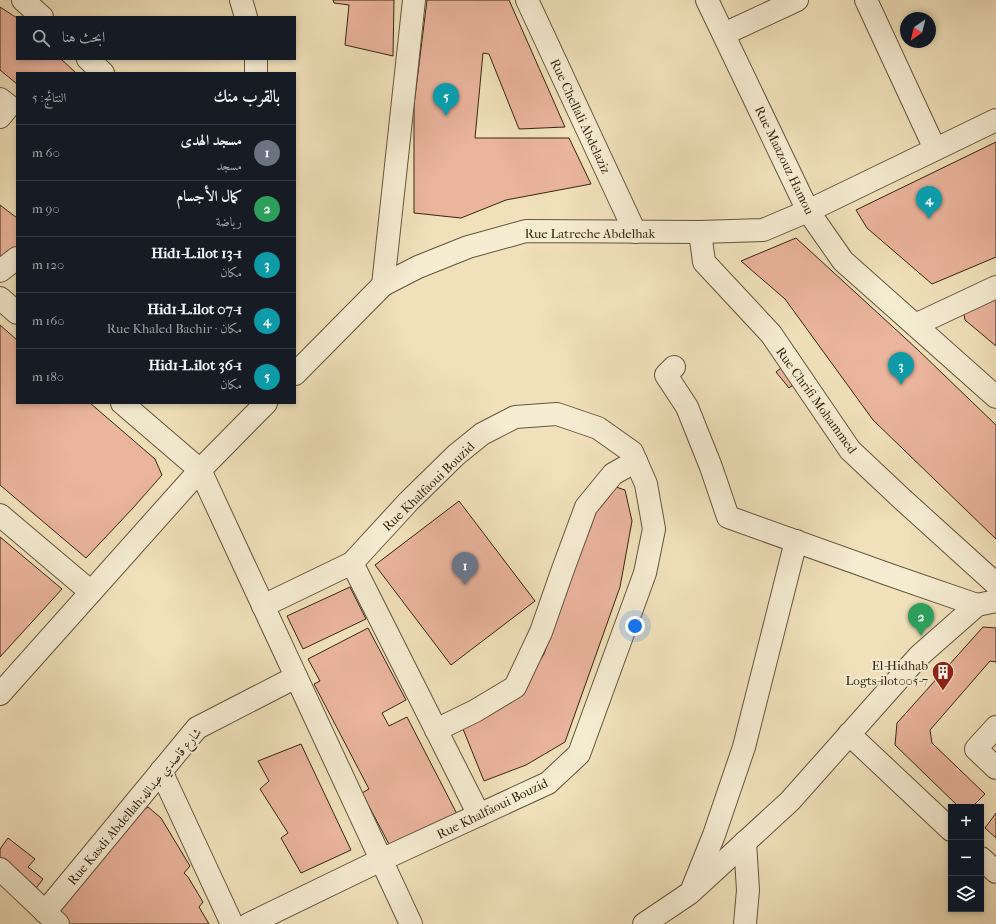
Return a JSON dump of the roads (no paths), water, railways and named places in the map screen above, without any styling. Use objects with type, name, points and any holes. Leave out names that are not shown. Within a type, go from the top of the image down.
[{"type":"street","points":[[23,0],[41,16]]},
{"type":"street","points":[[240,0],[246,16]]},
{"type":"street","points":[[383,285],[414,0]]},
{"type":"street","name":"Rue Chellali Abdelaziz","points":[[527,0],[635,232]]},
{"type":"street","name":"Rue Maazouz Hamou","points":[[707,0],[808,211],[843,261],[996,397]]},
{"type":"street","points":[[724,34],[797,0]]},
{"type":"street","points":[[866,0],[935,149]]},
{"type":"street","points":[[89,60],[102,72]]},
{"type":"street","points":[[256,60],[256,72]]},
{"type":"street","points":[[0,98],[9,106],[0,117]]},
{"type":"street","name":"Rue Latreche Abdelhak","points":[[296,373],[383,285],[418,266],[461,250],[526,231],[700,232],[763,230],[808,211],[996,120]]},
{"type":"street","name":"Rue Chrifi Mohammed","points":[[700,232],[704,262],[770,334],[850,450],[996,584]]},
{"type":"street","points":[[0,271],[16,259]]},
{"type":"street","points":[[915,325],[996,287]]},
{"type":"street","points":[[0,298],[16,312]]},
{"type":"street","points":[[674,366],[666,375],[687,407],[712,467],[728,517],[893,576],[987,603]]},
{"type":"street","points":[[123,404],[200,470],[411,924]]},
{"type":"street","points":[[0,694],[200,470],[265,404]]},
{"type":"street","name":"Rue Khalfaoui Bouzid","points":[[249,924],[381,860],[548,783],[579,754],[645,573],[654,529],[646,484],[632,452],[598,428],[557,414],[515,417],[482,434],[456,455],[409,502],[352,563],[263,606]]},
{"type":"street","points":[[436,730],[475,711],[515,687],[541,632],[586,507],[613,474],[636,461]]},
{"type":"street","points":[[0,515],[91,592]]},
{"type":"street","points":[[690,893],[714,835],[744,747],[796,541]]},
{"type":"street","points":[[352,563],[479,815]]},
{"type":"street","points":[[644,924],[690,893],[790,801],[919,656],[987,603]]},
{"type":"street","name":"Rue Kasdi Abdellah;شارع قاصدي عبدالله","points":[[51,918],[161,771],[197,728],[296,677]]},
{"type":"street","points":[[996,727],[976,749],[996,768]]},
{"type":"street","points":[[849,734],[948,827]]},
{"type":"street","points":[[161,771],[232,924]]},
{"type":"street","points":[[745,842],[749,921]]},
{"type":"street","points":[[984,861],[996,872]]},
{"type":"street","points":[[0,869],[51,918]]},
{"type":"place","name":"Hid1-L.ilot 36-1","points":[[446,116]]},
{"type":"place","name":"Hid1-L.ilot 07-1","points":[[929,219]]},
{"type":"place","name":"Hid1-L.ilot 13-1","points":[[901,385]]},
{"type":"place","name":"مسجد الهدى","points":[[465,585]]},
{"type":"place","name":"كمال الأجسام","points":[[921,636]]},
{"type":"place","name":"El-Hidhab Logts-ilot005-7","points":[[943,692]]}]
